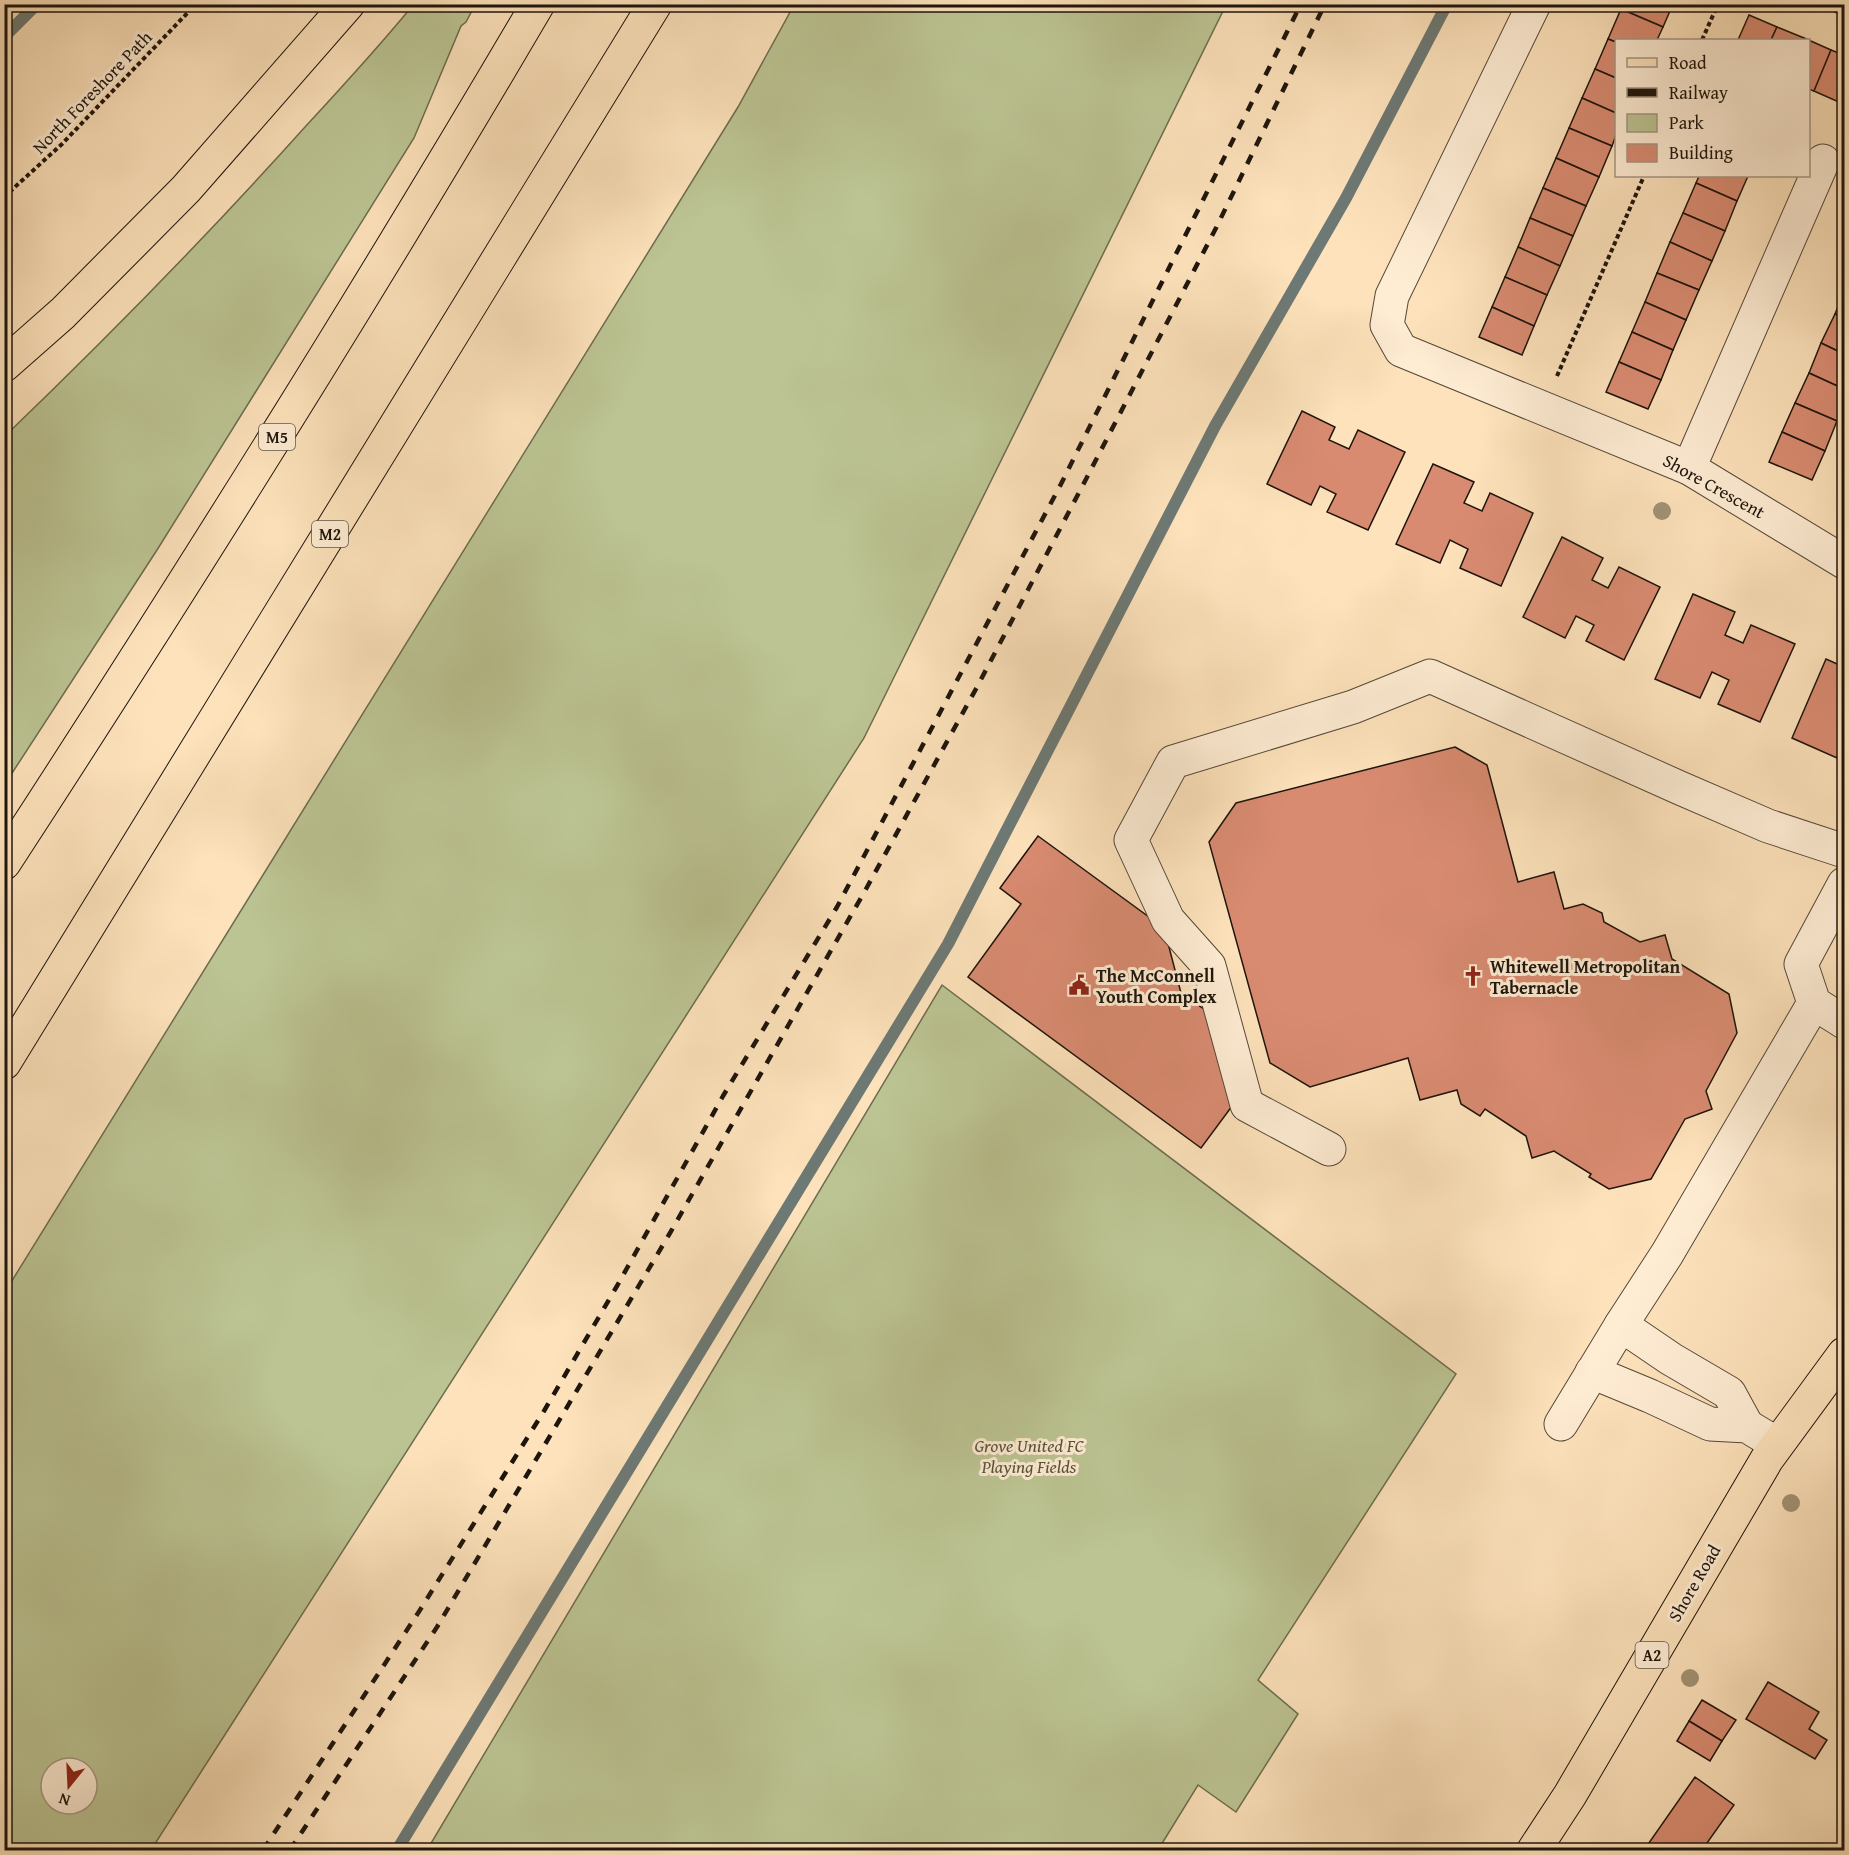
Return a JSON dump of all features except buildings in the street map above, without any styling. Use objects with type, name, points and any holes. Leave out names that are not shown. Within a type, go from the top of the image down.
[{"type":"main road","points":[[4,365],[63,313],[186,189],[348,4]]},
{"type":"main road","name":"M5","points":[[4,863],[292,413],[408,224],[538,4]]},
{"type":"main road","name":"M2","points":[[4,1063],[655,4]]},
{"type":"main road","name":"Shore Road","points":[[1534,1851],[1575,1788],[1777,1444],[1841,1366]]},
{"type":"street","name":"Shore Crescent","points":[[1534,4],[1392,296],[1387,325],[1401,350],[1689,468],[1845,562]]},
{"type":"street","points":[[1689,468],[1823,161]]},
{"type":"street","points":[[1329,1149],[1247,1105],[1209,966],[1168,920],[1131,840],[1173,762],[1353,707],[1430,676],[1689,793],[1768,826],[1845,851]]},
{"type":"street","points":[[1845,884],[1801,964],[1814,1004],[1845,1022]]},
{"type":"street","points":[[1561,1424],[1667,1254],[1814,1004]]},
{"type":"street","points":[[1621,1325],[1671,1359],[1729,1393],[1747,1426]]},
{"type":"street","points":[[1592,1372],[1710,1424],[1747,1426],[1777,1444]]},
{"type":"path","name":"North Foreshore Path","points":[[4,197],[62,144],[196,4]]},
{"type":"path","points":[[1702,39],[1718,4]]},
{"type":"path","points":[[1821,4],[1845,15]]},
{"type":"path","points":[[1543,408],[1644,177]]},
{"type":"green space","points":[[413,5],[475,5],[466,22],[461,26],[414,138],[157,550],[5,784],[5,436],[195,246],[346,82]]},
{"type":"green space","points":[[794,5],[1226,5],[864,738],[151,1850],[5,1850],[5,1292],[738,107]]},
{"type":"green space","name":"Grove United FC Playing Fields","points":[[942,985],[1456,1374],[1258,1680],[1298,1714],[1236,1812],[1198,1785],[1158,1850],[427,1850]]},
{"type":"waterway","points":[[4,37],[37,4]]},
{"type":"waterway","points":[[397,1850],[948,944],[1215,426],[1346,198],[1447,4]]},
{"type":"railway","points":[[263,1850],[420,1610],[544,1411],[723,1096],[837,907],[1061,484],[1301,4]]},
{"type":"railway","points":[[290,1850],[437,1627],[670,1233],[866,889],[977,687],[1084,483],[1216,228],[1325,4]]},
{"type":"place","name":"Whitewell Metropolitan Tabernacle","points":[[1473,976]]},
{"type":"place","name":"The McConnell Youth Complex","points":[[1079,985]]}]
